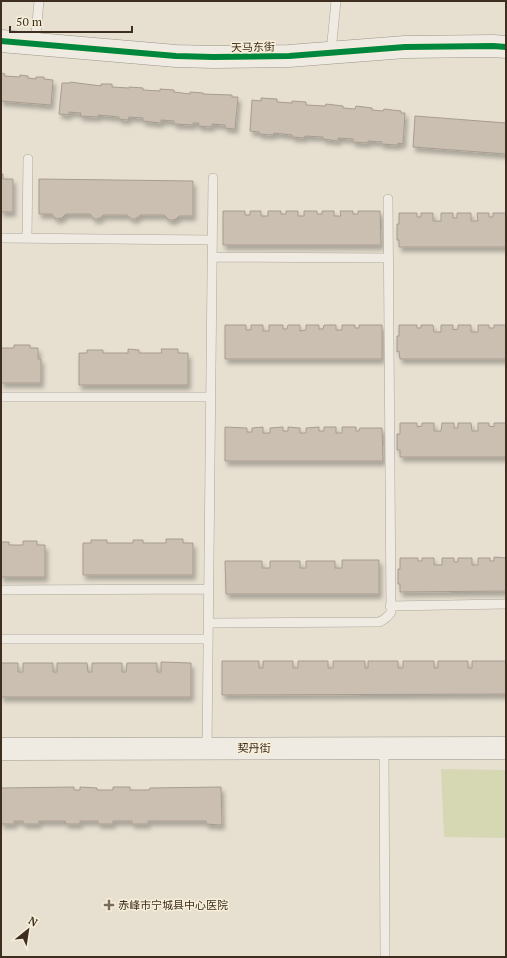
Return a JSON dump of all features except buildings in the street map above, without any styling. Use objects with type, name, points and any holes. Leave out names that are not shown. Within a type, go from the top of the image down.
[{"type":"street","name":"天马东街","points":[[1,41],[176,56],[213,57],[289,56],[405,47],[506,47]]},
{"type":"street","name":"契丹街","points":[[1,749],[506,748]]},
{"type":"lane","points":[[35,44],[39,1]]},
{"type":"lane","points":[[331,52],[336,1]]},
{"type":"lane","points":[[27,238],[28,159]]},
{"type":"lane","points":[[207,749],[213,178]]},
{"type":"lane","points":[[209,623],[379,622],[384,621],[389,615],[388,199]]},
{"type":"lane","points":[[1,238],[212,240]]},
{"type":"lane","points":[[212,257],[389,258]]},
{"type":"lane","points":[[1,397],[211,397]]},
{"type":"lane","points":[[1,590],[209,589]]},
{"type":"lane","points":[[390,606],[506,604]]},
{"type":"lane","points":[[1,639],[208,639]]},
{"type":"lane","points":[[384,748],[385,957]]},
{"type":"green space","points":[[441,769],[506,770],[506,838],[444,837]]},
{"type":"cycle path","points":[[1,41],[176,56],[213,57],[289,56],[405,47],[506,47]]},
{"type":"place","name":"赤峰市宁城县中心医院","points":[[109,905]]}]
